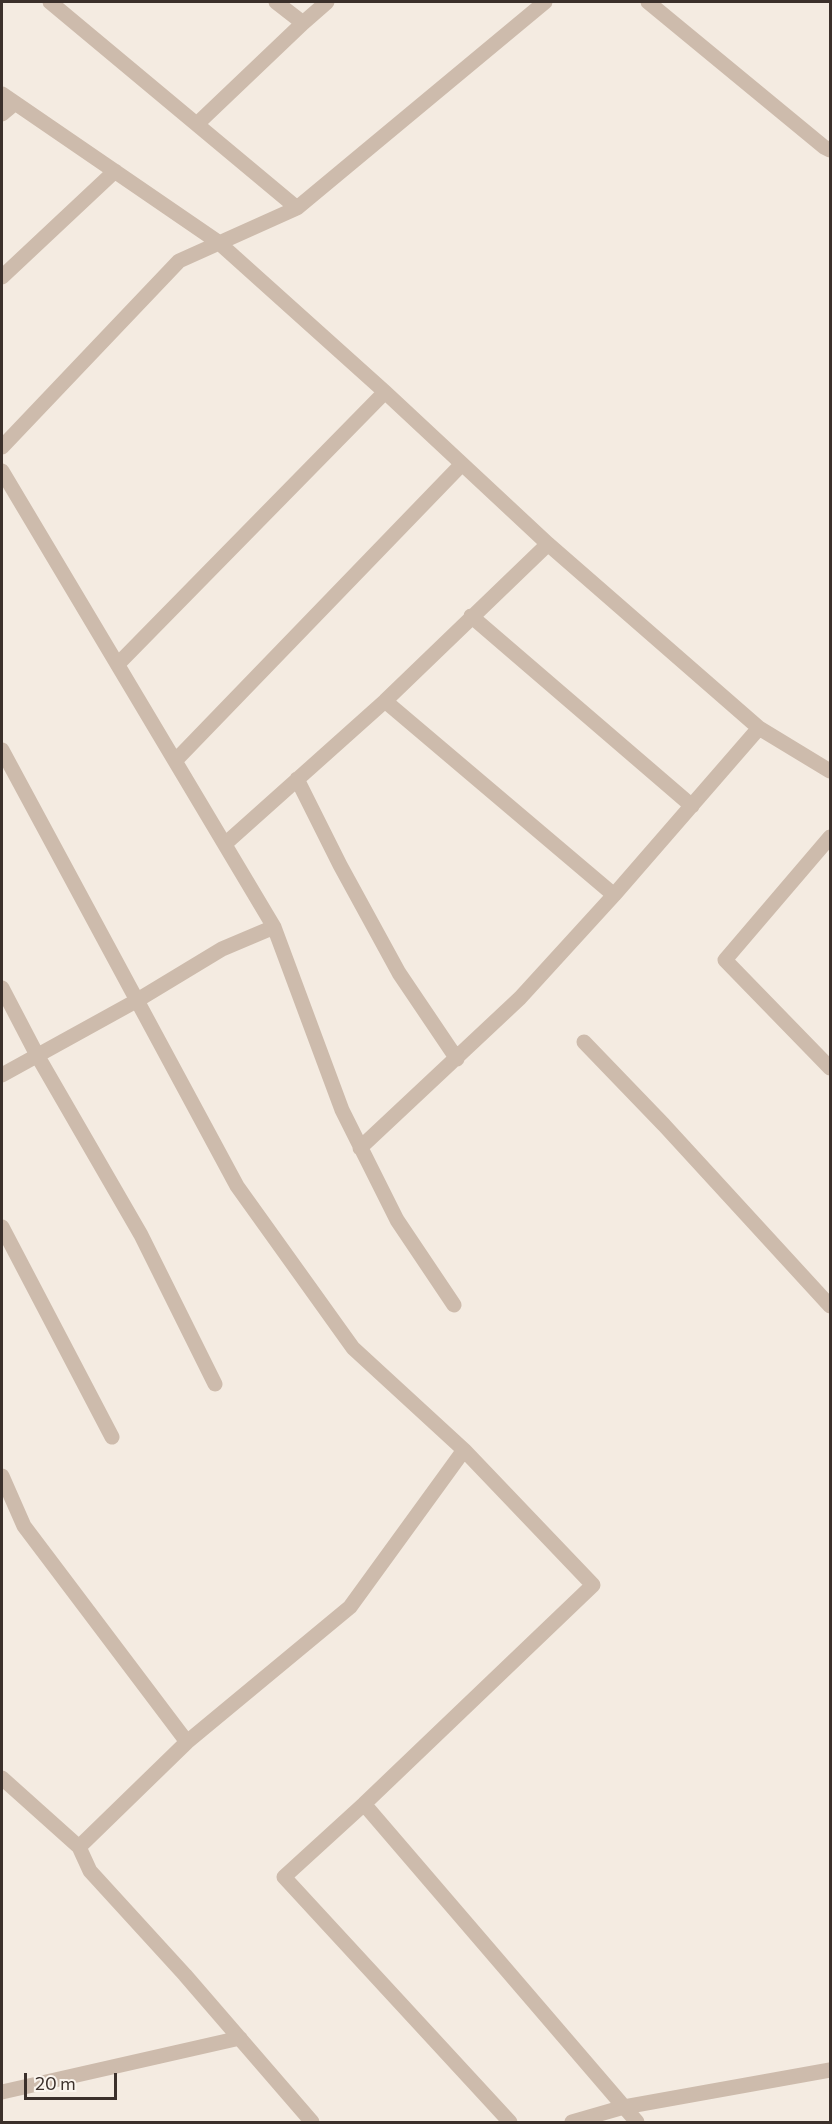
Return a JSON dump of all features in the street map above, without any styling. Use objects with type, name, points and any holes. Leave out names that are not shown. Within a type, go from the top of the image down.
[{"type":"street","points":[[50,2],[297,208]]},
{"type":"street","points":[[276,2],[303,23]]},
{"type":"street","points":[[197,124],[327,2]]},
{"type":"street","points":[[2,447],[179,261],[297,208],[545,2]]},
{"type":"street","points":[[648,2],[824,147],[831,150]]},
{"type":"street","points":[[2,94],[218,243],[385,392],[548,544],[759,728],[831,771]]},
{"type":"street","points":[[2,114],[14,104]]},
{"type":"street","points":[[2,277],[115,171]]},
{"type":"street","points":[[118,664],[385,392]]},
{"type":"street","points":[[175,761],[462,464]]},
{"type":"street","points":[[2,471],[274,927],[342,1110],[360,1148],[397,1220],[454,1305]]},
{"type":"street","points":[[225,844],[385,701],[548,544]]},
{"type":"street","points":[[471,616],[692,806]]},
{"type":"street","points":[[385,701],[614,895]]},
{"type":"street","points":[[360,1148],[520,998],[614,895],[759,728]]},
{"type":"street","points":[[2,750],[237,1186],[353,1348],[464,1450],[593,1585],[364,1804],[284,1877],[510,2122]]},
{"type":"street","points":[[297,779],[340,865],[399,973],[457,1059]]},
{"type":"street","points":[[831,837],[725,960],[831,1068]]},
{"type":"street","points":[[2,1075],[136,1001],[222,949],[274,927]]},
{"type":"street","points":[[2,988],[141,1235],[215,1384]]},
{"type":"street","points":[[584,1042],[831,1306]]},
{"type":"street","points":[[2,1227],[6,1249],[112,1437]]},
{"type":"street","points":[[79,1847],[187,1742],[350,1607],[464,1450]]},
{"type":"street","points":[[2,1476],[24,1526],[187,1742]]},
{"type":"street","points":[[2,1778],[79,1847],[90,1871],[312,2122]]},
{"type":"street","points":[[364,1804],[637,2122]]},
{"type":"street","points":[[2,2092],[240,2038]]},
{"type":"street","points":[[572,2122],[624,2107],[831,2070]]}]
